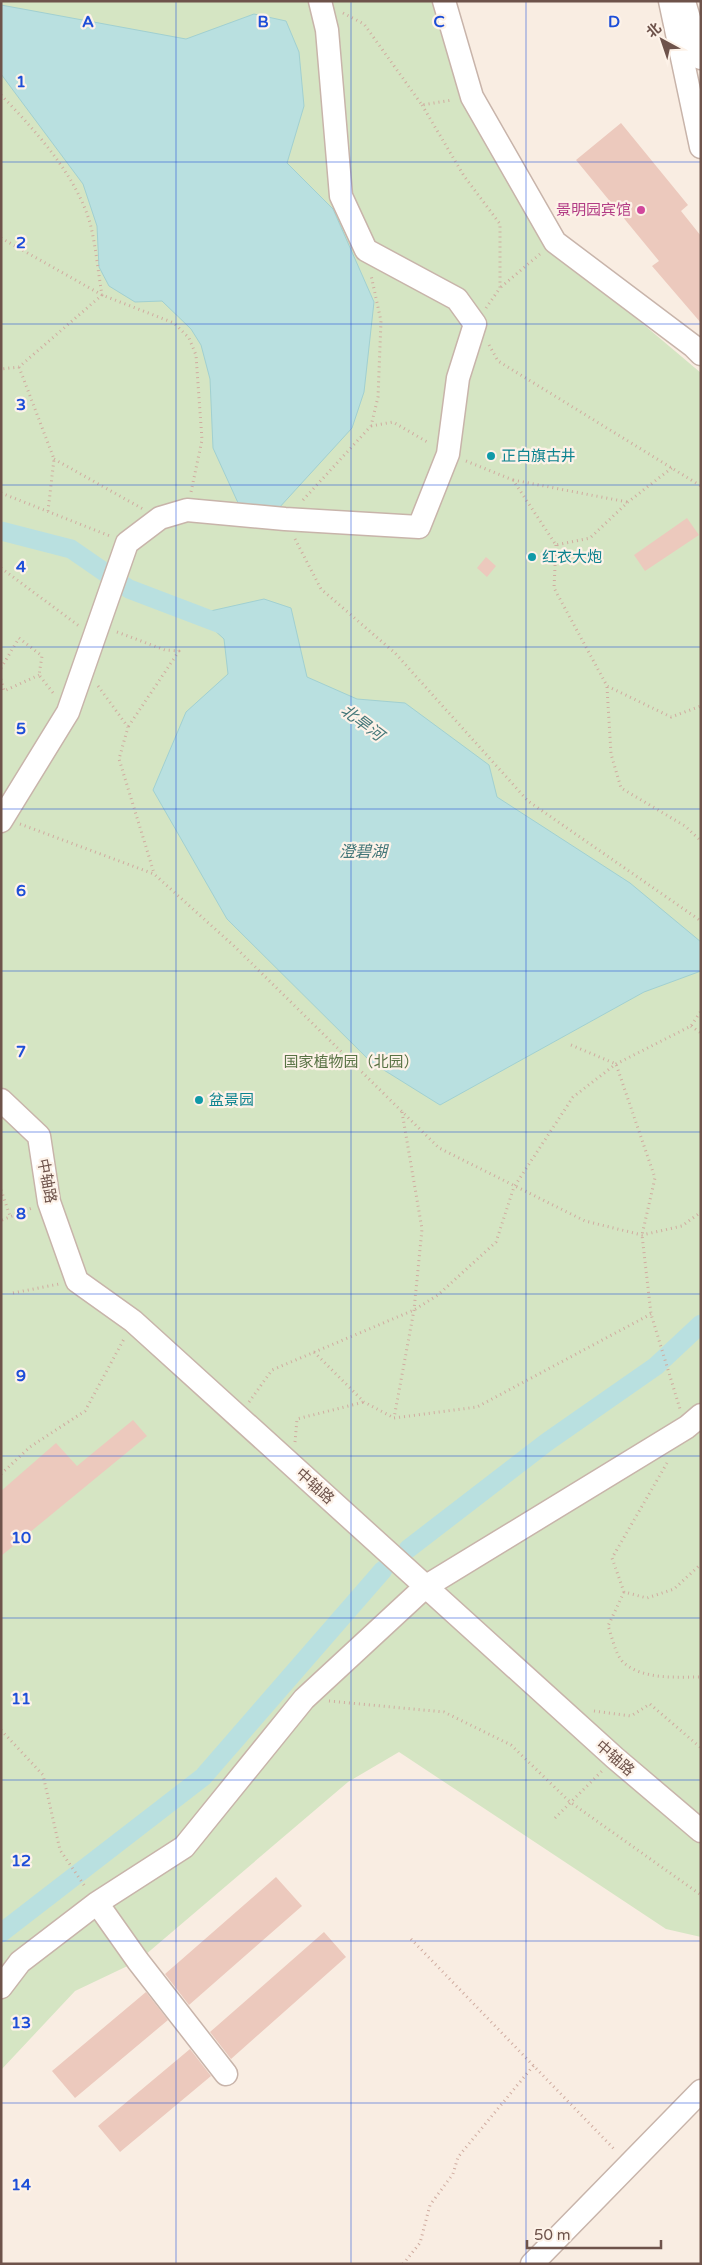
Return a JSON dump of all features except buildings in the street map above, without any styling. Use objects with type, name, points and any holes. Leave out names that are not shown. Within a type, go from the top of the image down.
[{"type":"street","points":[[444,1],[472,97],[555,242],[694,346],[701,354]]},
{"type":"street","points":[[670,1],[701,147]]},
{"type":"street","points":[[685,1],[701,58]]},
{"type":"street","points":[[2,819],[68,712],[127,543],[160,518],[187,510],[285,519],[419,527],[448,454],[458,378],[475,324],[457,299],[366,250],[341,196],[327,30],[330,6]]},
{"type":"street","name":"中轴路","points":[[1,1100],[39,1136],[49,1202],[77,1281],[133,1321],[615,1758],[701,1831]]},
{"type":"street","points":[[1,1987],[20,1962],[96,1903],[184,1847],[304,1699],[425,1587],[694,1421]]},
{"type":"street","points":[[96,1903],[138,1961],[226,2074]]},
{"type":"street","points":[[532,2264],[701,2091]]},
{"type":"path","points":[[330,6],[364,24],[422,105],[464,176],[500,224],[500,288]]},
{"type":"path","points":[[1,95],[39,134],[72,184],[90,222],[102,296]]},
{"type":"path","points":[[422,105],[472,97]]},
{"type":"path","points":[[1,238],[102,296],[174,323],[189,338],[196,355],[202,440],[187,510]]},
{"type":"path","points":[[555,242],[500,288],[475,324],[498,361],[701,486]]},
{"type":"path","points":[[366,250],[381,321],[378,397],[371,426],[285,519],[320,589],[395,653],[528,801],[701,921]]},
{"type":"path","points":[[1,369],[19,367],[102,296]]},
{"type":"path","points":[[19,367],[54,459],[48,511]]},
{"type":"path","points":[[371,426],[392,422],[448,454],[513,480],[628,502]]},
{"type":"path","points":[[54,459],[160,518]]},
{"type":"path","points":[[556,545],[590,538],[628,502],[673,467]]},
{"type":"path","points":[[513,480],[556,545],[554,588],[607,686],[611,754],[621,788],[685,826],[701,842]]},
{"type":"path","points":[[1,493],[127,543]]},
{"type":"path","points":[[1,568],[95,631],[164,650],[179,652],[128,727],[119,759],[154,874]]},
{"type":"path","points":[[1,668],[19,638],[42,656],[39,675],[68,712]]},
{"type":"path","points":[[84,667],[128,727]]},
{"type":"path","points":[[1,679],[4,691],[39,675]]},
{"type":"path","points":[[607,686],[672,716],[701,706]]},
{"type":"path","points":[[2,819],[154,874],[234,946],[439,1148],[585,1221],[642,1235],[682,1226],[701,1212]]},
{"type":"path","points":[[239,1417],[272,1370],[414,1310],[438,1294],[496,1242],[514,1187],[573,1097],[616,1064],[691,1026],[701,1011]]},
{"type":"path","points":[[691,1026],[701,1034]]},
{"type":"path","points":[[572,1045],[616,1064],[655,1178],[642,1235],[652,1316],[682,1415],[694,1421]]},
{"type":"path","points":[[394,1418],[414,1310],[422,1229],[402,1111]]},
{"type":"path","points":[[1,1190],[10,1216]]},
{"type":"path","points":[[2,1220],[49,1202]]},
{"type":"path","points":[[14,1293],[77,1281]]},
{"type":"path","points":[[314,1352],[364,1402],[394,1418],[477,1407],[652,1316]]},
{"type":"path","points":[[1,1474],[30,1447],[85,1411],[133,1321]]},
{"type":"path","points":[[292,1466],[297,1419],[364,1402]]},
{"type":"path","points":[[668,1460],[612,1558],[624,1592],[608,1626],[621,1661],[640,1673],[667,1677],[701,1677]]},
{"type":"path","points":[[624,1592],[647,1598],[674,1589],[701,1564]]},
{"type":"path","points":[[304,1699],[444,1712],[511,1745],[570,1802],[701,1895]]},
{"type":"path","points":[[578,1724],[595,1711],[631,1716],[650,1704],[701,1748]]},
{"type":"path","points":[[1,1730],[43,1775],[60,1850],[96,1903]]},
{"type":"path","points":[[555,1818],[615,1758]]},
{"type":"path","points":[[411,1938],[629,2164]]},
{"type":"path","points":[[403,2264],[420,2243],[430,2205],[453,2174],[458,2157],[534,2065]]},
{"type":"green space","name":"国家植物园（北园）","points":[[1,1],[435,1],[547,243],[701,373],[701,1937],[666,1929],[399,1752],[348,1782],[138,1961],[75,1991],[1,2070]]},
{"type":"water","points":[[1,5],[186,39],[254,14],[286,21],[299,52],[304,106],[287,163],[333,209],[374,302],[364,392],[352,428],[278,509],[239,505],[213,448],[210,379],[201,345],[191,329],[162,301],[135,302],[109,286],[99,267],[97,226],[83,184],[1,74]]},
{"type":"water","name":"澄碧湖","points":[[264,599],[291,608],[307,677],[357,699],[405,703],[489,765],[497,797],[630,883],[701,942],[701,971],[644,992],[440,1105],[371,1062],[227,919],[153,790],[186,712],[228,674],[224,639],[197,614]]},
{"type":"waterway","name":"北旱河","points":[[1,531],[71,549],[129,589],[221,624]]},
{"type":"waterway","points":[[408,1549],[547,1442],[656,1366],[701,1324]]},
{"type":"waterway","points":[[1,1933],[203,1777],[383,1570]]},
{"type":"place","name":"景明园宾馆","points":[[641,210]]},
{"type":"place","name":"正白旗古井","points":[[491,456]]},
{"type":"place","name":"红衣大炮","points":[[532,557]]},
{"type":"place","name":"盆景园","points":[[199,1100]]}]
